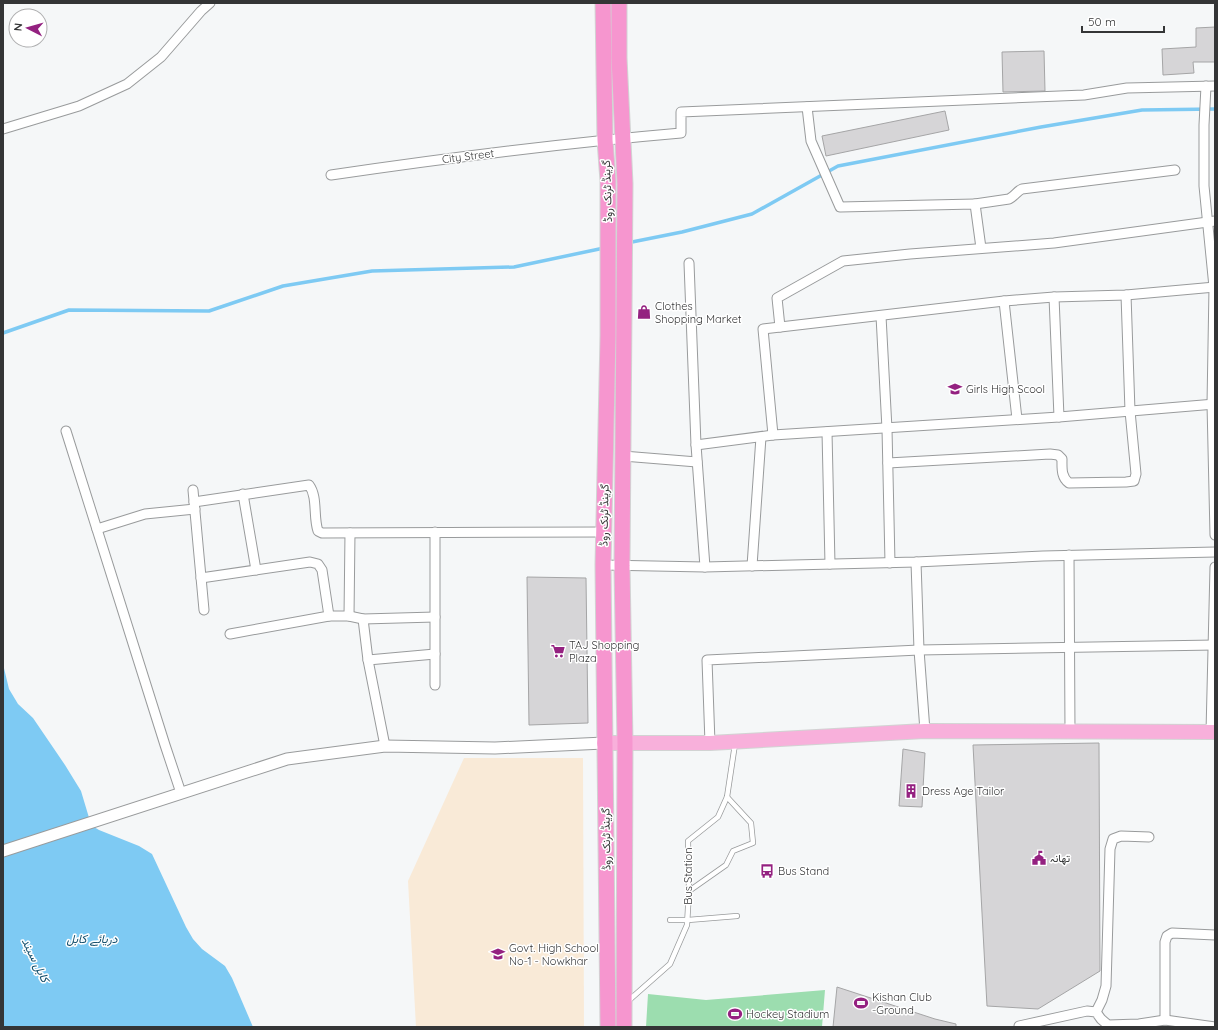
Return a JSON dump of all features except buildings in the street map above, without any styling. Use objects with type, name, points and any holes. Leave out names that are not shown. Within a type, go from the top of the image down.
[{"type":"highway","name":"گرینڈ ٹرنک روڈ","points":[[603,3],[605,140],[608,181],[608,336],[603,565],[608,1027]]},
{"type":"highway","name":"گرینڈ ٹرنک روڈ","points":[[619,3],[622,138],[625,184],[622,566],[625,743],[624,1027]]},
{"type":"main road","points":[[604,743],[710,743],[736,740],[925,731],[1213,732]]},
{"type":"street","points":[[3,129],[79,106],[128,84],[161,57],[200,11],[210,3]]},
{"type":"street","points":[[1175,170],[1022,189],[1010,199],[975,204],[840,207],[812,141],[807,107],[1084,95],[1127,88],[1209,89],[1204,125],[1204,186],[1211,222],[1215,287],[1215,535]]},
{"type":"street","name":"City Street","points":[[331,175],[432,160],[622,138],[681,133],[681,112],[807,107]]},
{"type":"street","points":[[975,204],[981,248]]},
{"type":"street","points":[[780,327],[777,298],[843,261],[1054,242],[1211,222]]},
{"type":"street","points":[[689,263],[696,445],[705,567]]},
{"type":"street","points":[[773,435],[763,329],[1004,301],[1054,297],[1126,296],[1215,287]]},
{"type":"street","points":[[888,463],[1050,454],[1058,455],[1062,459],[1063,475],[1069,483],[1134,481],[1136,474],[1130,411],[1126,296]]},
{"type":"street","points":[[1054,297],[1059,417]]},
{"type":"street","points":[[1004,301],[1017,420]]},
{"type":"street","points":[[881,316],[887,429],[890,563]]},
{"type":"street","points":[[696,445],[773,435],[1017,420],[1214,404]]},
{"type":"street","points":[[66,431],[181,793]]},
{"type":"street","points":[[828,432],[830,564]]},
{"type":"street","points":[[752,566],[761,437]]},
{"type":"street","points":[[623,456],[697,462]]},
{"type":"street","points":[[97,529],[145,514],[243,494],[309,485],[313,490],[316,525],[318,531],[322,533],[604,532]]},
{"type":"street","points":[[193,490],[204,610]]},
{"type":"street","points":[[243,494],[256,570]]},
{"type":"street","points":[[435,532],[435,685]]},
{"type":"street","points":[[349,616],[350,533]]},
{"type":"street","points":[[603,565],[705,567],[890,563],[1069,555],[1215,552]]},
{"type":"street","points":[[1069,555],[1070,732]]},
{"type":"street","points":[[201,578],[310,562],[318,564],[322,570],[329,616]]},
{"type":"street","points":[[916,562],[919,650],[925,731]]},
{"type":"street","points":[[1213,732],[1215,567]]},
{"type":"street","points":[[230,634],[329,616],[349,616],[363,619],[435,617]]},
{"type":"street","points":[[363,619],[368,660],[385,746]]},
{"type":"street","points":[[710,743],[707,660],[919,650],[1214,645]]},
{"type":"street","points":[[368,660],[435,654]]},
{"type":"street","points":[[3,852],[288,759],[385,746],[495,748],[604,743]]},
{"type":"street","points":[[1096,1012],[1102,1000],[1106,986],[1110,849],[1113,839],[1121,836],[1149,837]]},
{"type":"street","points":[[1165,1020],[1167,936],[1172,934],[1215,934]]},
{"type":"street","points":[[1019,1026],[1087,1011],[1096,1012],[1108,1026],[1139,1024],[1165,1020],[1215,1027]]},
{"type":"lane","name":"Bus Station","points":[[624,1004],[670,964],[687,925],[689,891],[688,841],[718,817],[727,797],[736,740]]},
{"type":"lane","points":[[689,891],[726,865],[733,851],[754,843],[751,823],[727,797]]},
{"type":"lane","points":[[670,920],[737,916]]},
{"type":"shaded area","name":"Govt. High School No-1 - Nowkhar","points":[[464,758],[583,758],[584,1027],[416,1027],[408,881]]},
{"type":"green space","name":"Hockey Stadium","points":[[825,990],[822,1027],[646,1027],[648,994],[706,1000]]},
{"type":"water","name":"دریائے کابل","points":[[3,664],[9,689],[18,704],[33,718],[65,765],[81,791],[90,821],[94,827],[139,846],[152,854],[193,939],[202,949],[225,966],[232,978],[253,1027],[3,1027]]},
{"type":"waterway","points":[[627,243],[682,232],[752,214],[838,166],[1041,127],[1142,110],[1215,109]]},
{"type":"waterway","points":[[3,333],[69,310],[209,311],[283,286],[372,271],[514,267],[604,248]]},
{"type":"place","name":"Clothes Shopping Market","points":[[644,312]]},
{"type":"place","name":"Girls High Scool","points":[[955,389]]},
{"type":"place","name":"TAJ Shopping Plaza","points":[[558,651]]},
{"type":"place","name":"Dress Age Tailor","points":[[911,791]]},
{"type":"place","name":"تھانہ","points":[[1039,858]]},
{"type":"place","name":"Bus Stand","points":[[767,871]]},
{"type":"place","name":"Govt. High School No-1 - Nowkhar","points":[[498,954]]},
{"type":"place","name":"Kishan Club -Ground","points":[[861,1003]]},
{"type":"place","name":"Hockey Stadium","points":[[735,1014]]},
{"type":"water label","name":"کابل سيند","points":[[36,960]]}]
